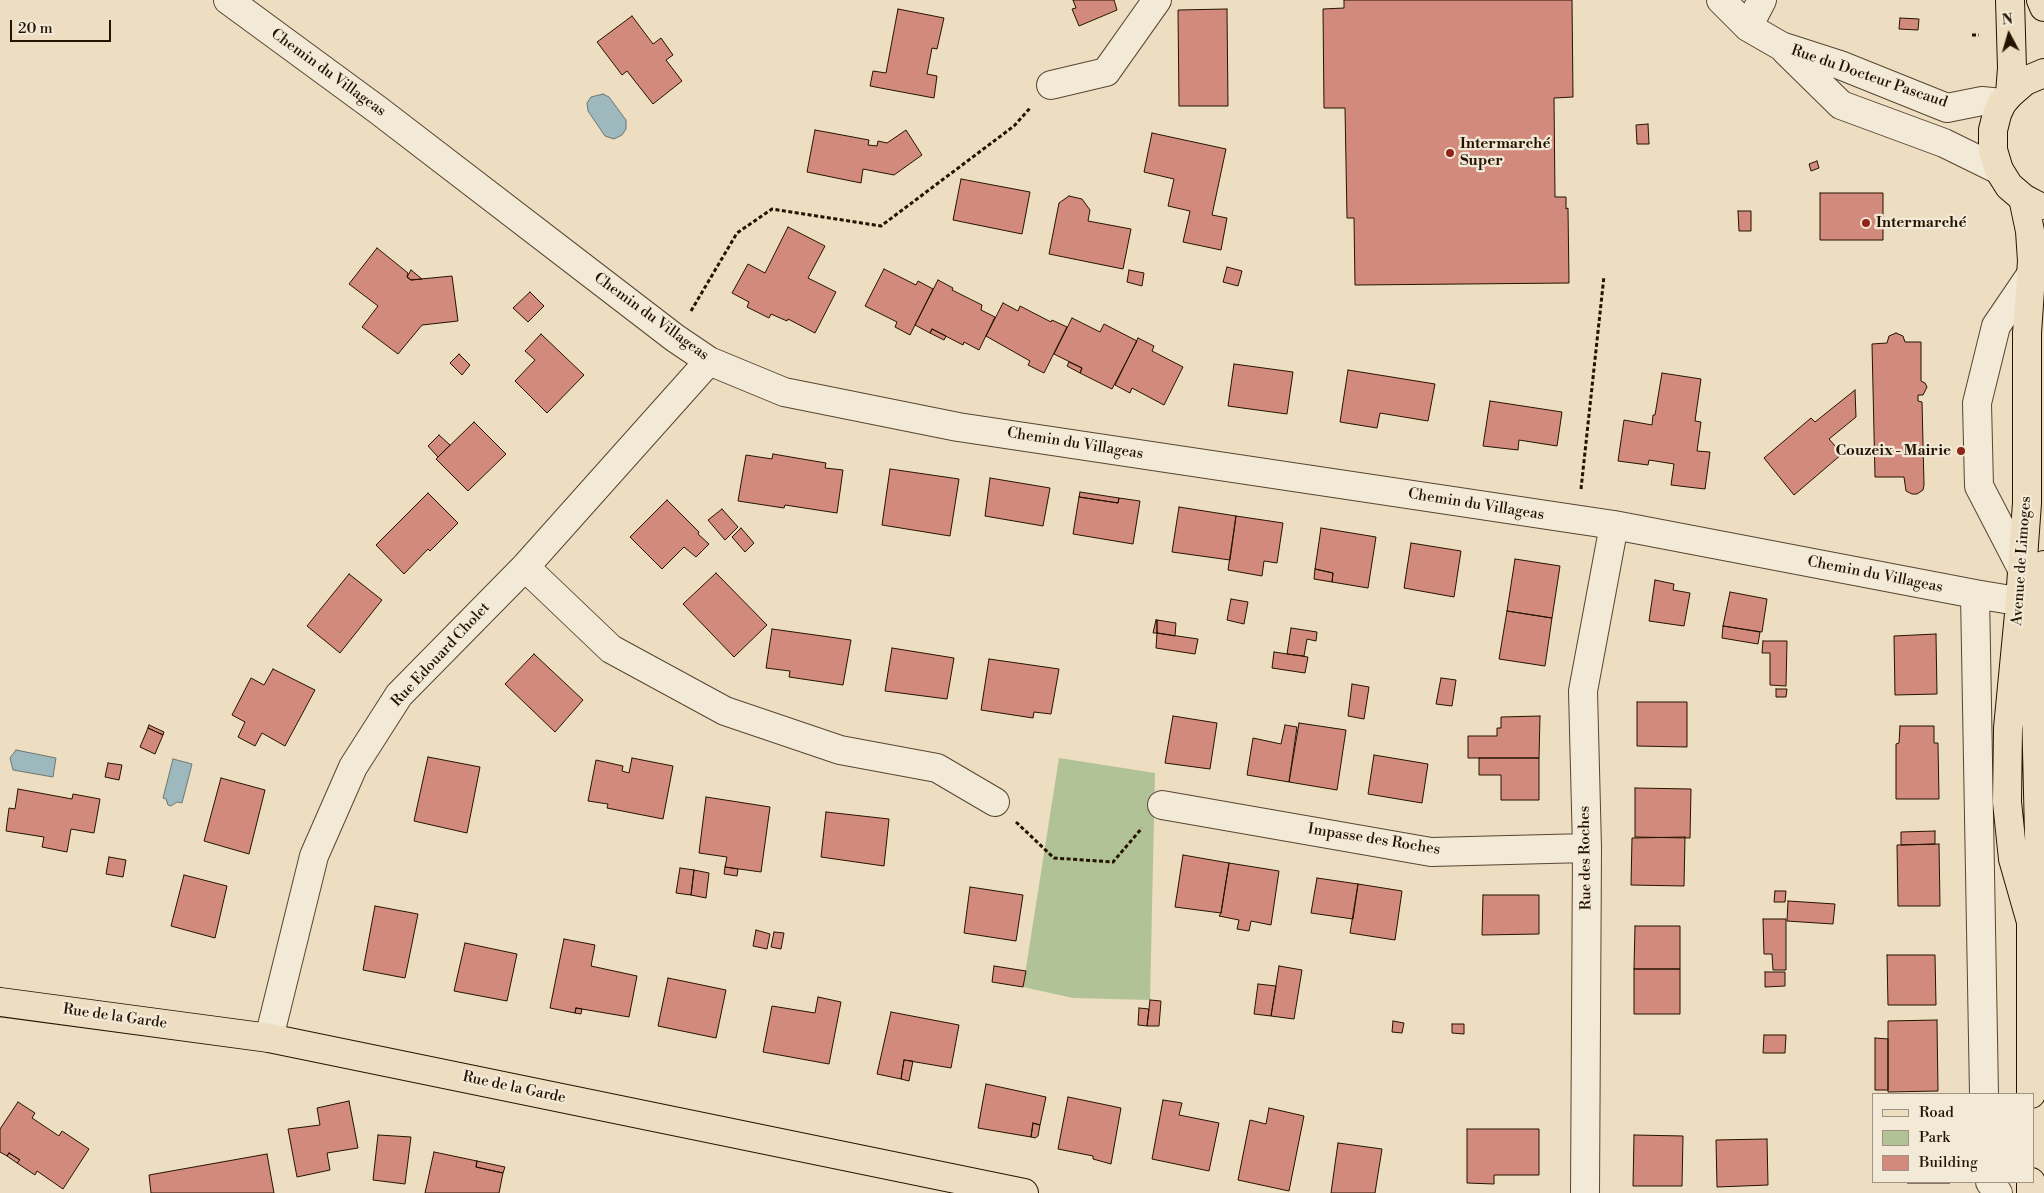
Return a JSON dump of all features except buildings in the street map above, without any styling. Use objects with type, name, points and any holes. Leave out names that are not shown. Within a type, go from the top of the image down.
[{"type":"main road","points":[[2010,0],[2012,68],[2006,98],[1997,114],[1993,130],[1993,150],[1999,170],[2009,186],[2033,203]]},
{"type":"main road","points":[[2041,0],[2044,7]]},
{"type":"main road","points":[[2006,98],[2025,81],[2044,73]]},
{"type":"main road","name":"Avenue de Limoges","points":[[2031,1093],[2040,875],[2035,668],[2030,603],[2033,567],[2027,502],[2026,332],[2032,273],[2030,231],[2033,203]]},
{"type":"main road","name":"Rue de la Garde","points":[[0,1002],[269,1038],[1024,1193]]},
{"type":"street","name":"Chemin du Villageas","points":[[228,0],[378,110],[675,338],[709,361],[784,392],[958,427],[1614,525],[2030,603]]},
{"type":"street","points":[[1051,85],[1106,72],[1157,0]]},
{"type":"street","points":[[1721,0],[1748,27],[1781,46]]},
{"type":"street","points":[[1748,27],[1762,0]]},
{"type":"street","name":"Rue du Docteur Pascaud","points":[[1781,46],[1840,65],[1948,108],[2006,98]]},
{"type":"street","name":"Rue du Docteur Pascaud","points":[[1781,46],[1841,105],[1944,143],[1999,170]]},
{"type":"street","points":[[2032,273],[1996,326],[1976,403],[1978,486],[2033,567]]},
{"type":"street","name":"Rue Edouard Cholet","points":[[269,1038],[314,856],[353,767],[399,695],[524,567],[709,361]]},
{"type":"street","name":"Rue des Roches","points":[[1585,1193],[1587,848],[1583,691],[1614,525]]},
{"type":"street","points":[[524,567],[611,648],[725,711],[840,750],[937,768],[995,802]]},
{"type":"street","points":[[1975,594],[1984,1093]]},
{"type":"street","name":"Impasse des Roches","points":[[1162,805],[1431,852],[1587,848]]},
{"type":"path","points":[[675,338],[736,233],[772,209],[881,226],[1014,126],[1051,85]]},
{"type":"path","points":[[1578,520],[1604,276]]},
{"type":"path","points":[[995,802],[1054,858],[1113,862],[1162,805]]},
{"type":"green space","points":[[1059,758],[1155,773],[1150,1000],[1073,998],[1023,987]]},
{"type":"water","points":[[603,94],[609,97],[626,120],[626,129],[622,135],[614,139],[605,136],[588,111],[587,103],[591,97]]},
{"type":"water","points":[[16,750],[56,758],[53,777],[13,770],[10,758]]},
{"type":"water","points":[[173,759],[192,764],[182,803],[177,802],[171,806],[163,798]]},
{"type":"place","name":"Intermarché Super","points":[[1450,153]]},
{"type":"place","name":"Intermarché","points":[[1866,223]]},
{"type":"place","name":"Couzeix - Mairie","points":[[1961,451]]}]
